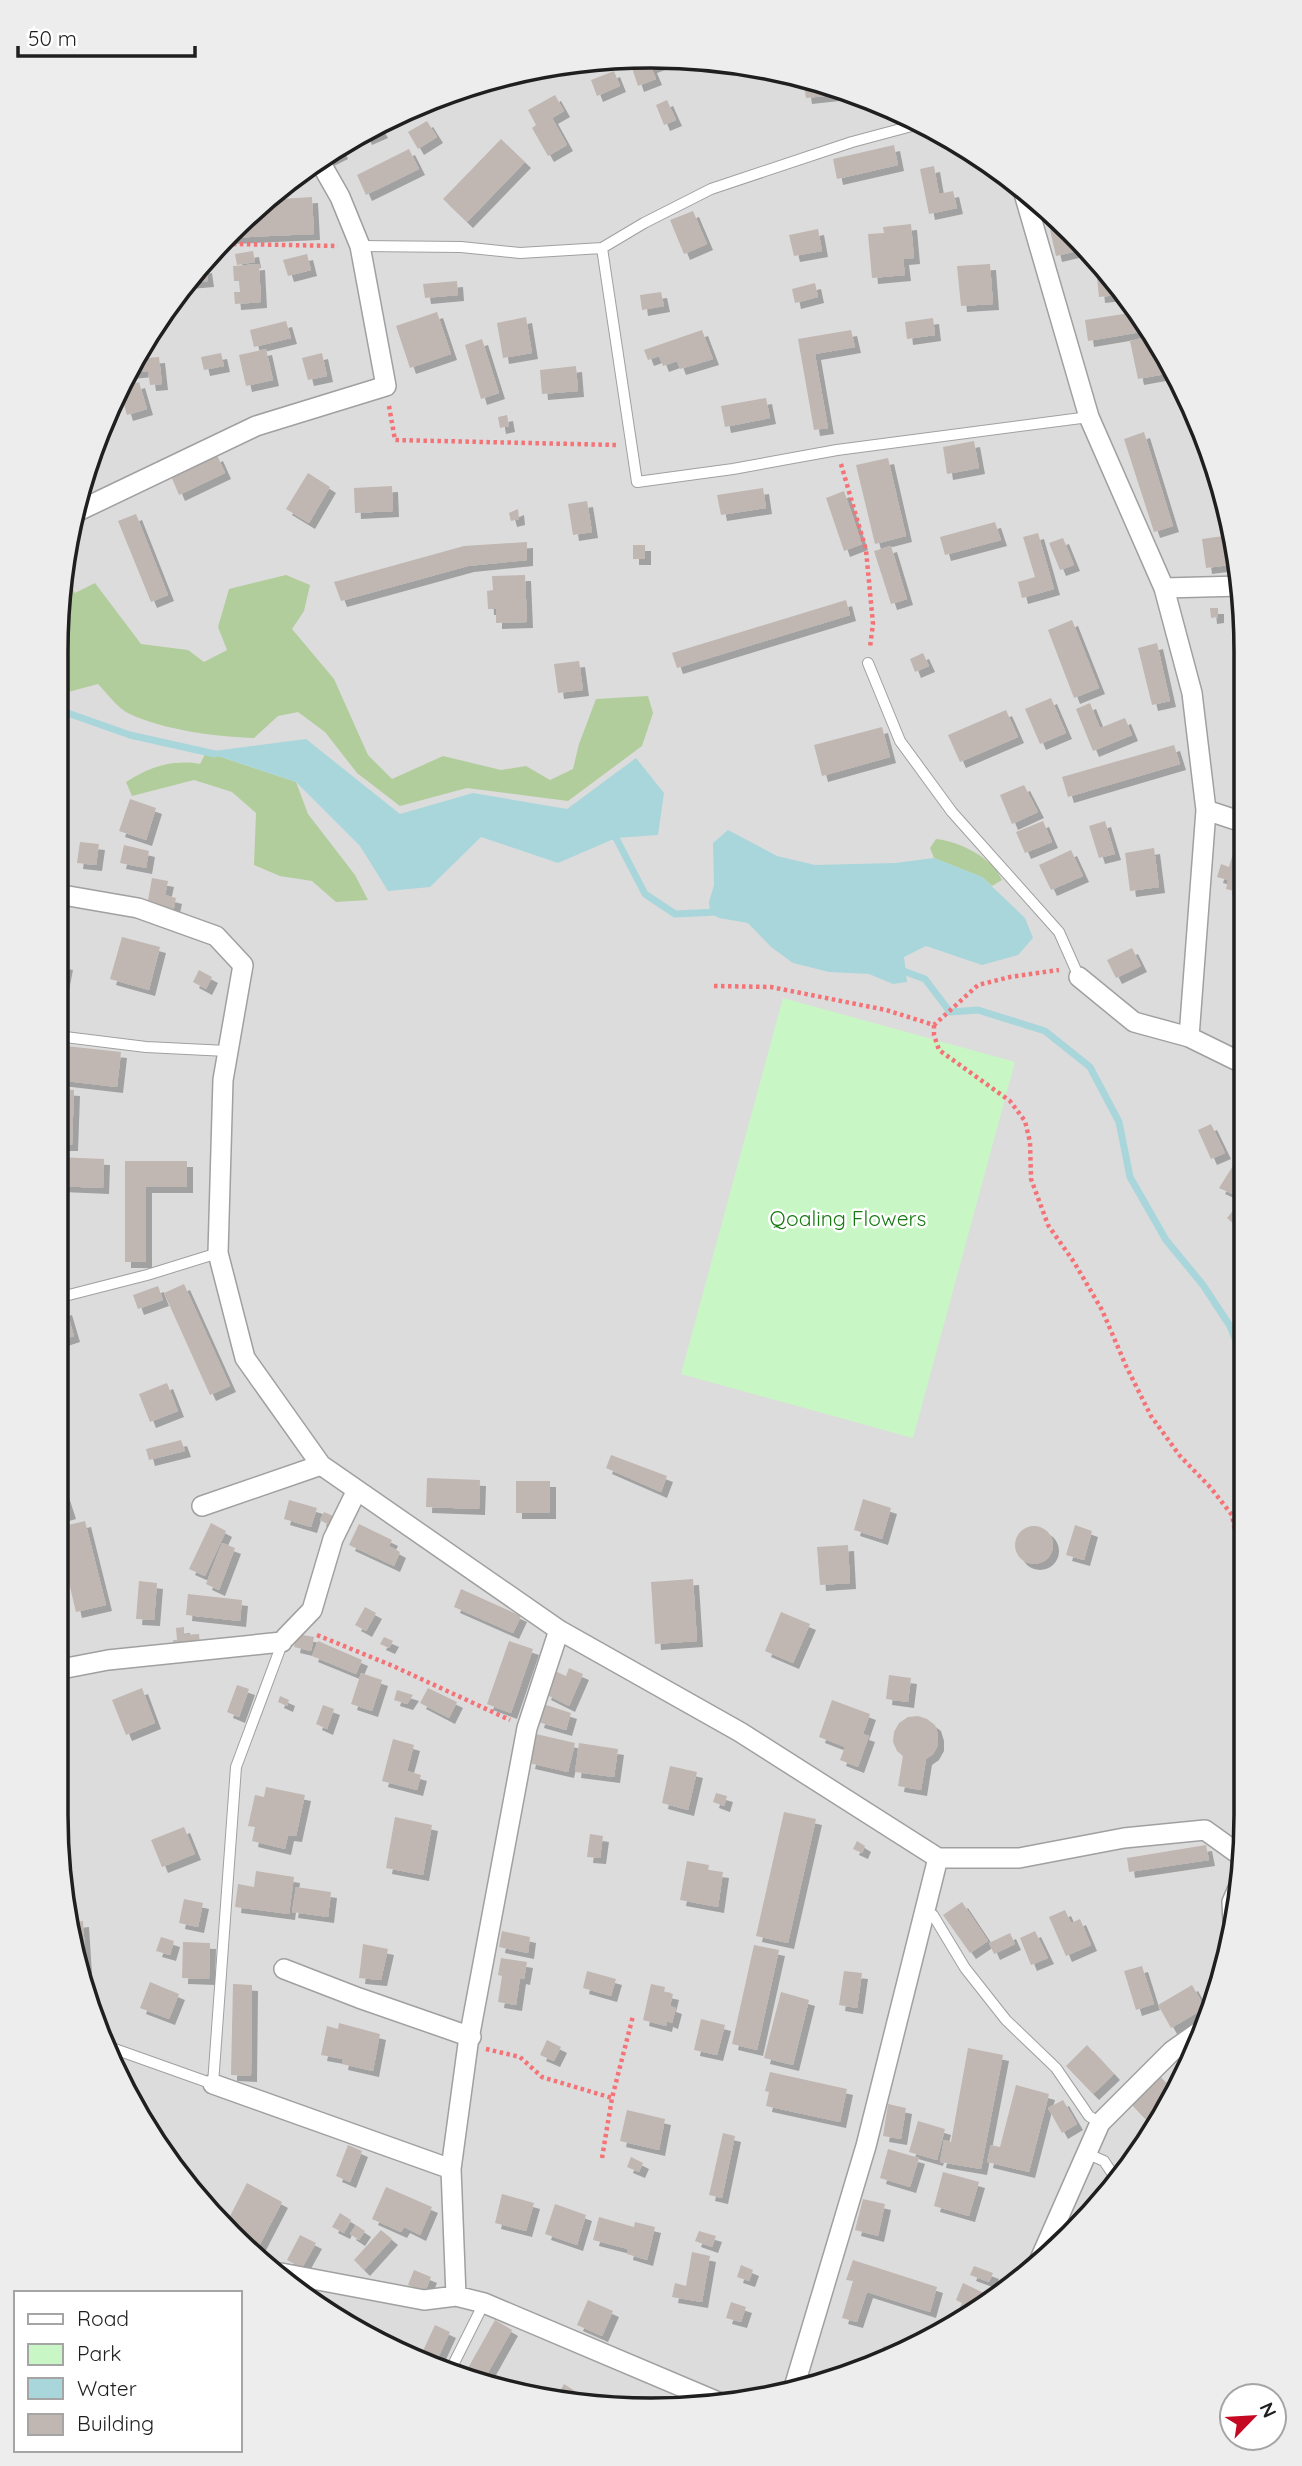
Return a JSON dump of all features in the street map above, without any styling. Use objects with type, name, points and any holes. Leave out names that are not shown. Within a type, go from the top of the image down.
[{"type":"street","points":[[86,507],[256,426],[386,386],[360,246],[340,197],[324,168]]},
{"type":"street","points":[[1041,219],[1089,417],[1164,588],[1192,693],[1206,810],[1189,1037]]},
{"type":"street","points":[[1164,588],[1230,586]]},
{"type":"street","points":[[1206,810],[1234,819]]},
{"type":"street","points":[[68,896],[138,908],[216,936],[243,965],[223,1080],[218,1253],[245,1358],[321,1465],[559,1630],[740,1732],[938,1858],[1019,1858],[1124,1838],[1205,1830],[1233,1850]]},
{"type":"street","points":[[1079,977],[1134,1022],[1189,1037],[1234,1059]]},
{"type":"street","points":[[202,1506],[321,1465]]},
{"type":"street","points":[[68,1668],[288,1635],[312,1610],[333,1539],[357,1490]]},
{"type":"street","points":[[456,2295],[451,2169],[469,2040],[527,1728],[559,1630]]},
{"type":"street","points":[[796,2379],[866,2146],[938,1858]]},
{"type":"street","points":[[284,1969],[469,2040]]},
{"type":"street","points":[[1049,2240],[1100,2123],[1172,2051],[1188,2039]]},
{"type":"street","points":[[213,2084],[451,2169]]},
{"type":"street","points":[[296,2277],[424,2300],[456,2295],[484,2303],[703,2396]]},
{"type":"lane","points":[[360,246],[461,247],[520,253],[601,248],[711,189],[852,142],[907,127]]},
{"type":"lane","points":[[601,248],[637,482],[733,469],[837,450],[1089,417]]},
{"type":"lane","points":[[867,663],[900,741],[953,812],[1059,932],[1079,977]]},
{"type":"lane","points":[[68,1037],[146,1047],[227,1051]]},
{"type":"lane","points":[[68,1295],[218,1253]]},
{"type":"lane","points":[[118,2050],[213,2084],[236,1767],[288,1635]]},
{"type":"lane","points":[[924,1919],[933,1914],[965,1968],[1006,2020],[1056,2068],[1089,2116],[1100,2123]]},
{"type":"lane","points":[[1088,2154],[1104,2161],[1111,2172]]},
{"type":"lane","points":[[455,2363],[484,2303]]},
{"type":"path","points":[[234,244],[360,246]]},
{"type":"path","points":[[386,386],[394,440],[631,445]]},
{"type":"path","points":[[837,450],[866,550],[873,624],[867,663]]},
{"type":"path","points":[[1079,977],[1057,970],[1010,976],[978,985],[934,1025],[934,1035],[939,1050],[1010,1101],[1025,1121],[1030,1143],[1031,1180],[1048,1225],[1074,1262],[1102,1311],[1151,1416],[1180,1456],[1232,1515],[1234,1526]]},
{"type":"path","points":[[714,986],[771,986],[886,1010],[934,1025]]},
{"type":"path","points":[[288,1635],[393,1666],[527,1728]]},
{"type":"path","points":[[602,2158],[612,2098],[634,2016]]},
{"type":"path","points":[[469,2040],[520,2057],[542,2077],[612,2098]]},
{"type":"shaded area","points":[[613,69],[689,69],[765,79],[802,88],[838,99],[909,128],[975,166],[1035,213],[1089,267],[1136,327],[1174,393],[1203,464],[1223,537],[1229,575],[1234,651],[1233,1853],[1223,1929],[1214,1966],[1203,2002],[1174,2073],[1136,2139],[1089,2199],[1063,2227],[1035,2253],[975,2300],[909,2338],[838,2367],[802,2378],[727,2393],[689,2397],[613,2397],[537,2387],[464,2367],[393,2338],[327,2300],[267,2253],[239,2227],[213,2199],[166,2139],[128,2073],[99,2002],[88,1966],[73,1891],[68,1815],[69,613],[79,537],[88,500],[99,464],[128,393],[166,327],[189,296],[239,239],[267,213],[327,166],[360,146],[393,128],[464,99],[537,79],[575,73]]},
{"type":"green space","points":[[286,575],[310,585],[304,611],[292,629],[334,679],[368,755],[392,779],[443,756],[501,770],[526,766],[550,780],[573,769],[579,744],[596,699],[648,696],[653,713],[642,746],[568,801],[467,788],[400,806],[357,773],[325,732],[298,712],[278,716],[254,738],[191,732],[130,714],[98,684],[68,692],[72,587],[75,593],[95,583],[141,644],[188,650],[204,662],[227,650],[218,627],[229,589]]},
{"type":"green space","points":[[206,752],[296,782],[308,814],[355,875],[368,900],[336,902],[312,881],[280,876],[254,865],[256,813],[232,792],[194,780],[132,796],[126,782],[152,768],[180,763],[200,764]]},
{"type":"green space","points":[[936,839],[955,843],[974,852],[998,872],[1002,880],[992,886],[982,877],[934,858],[930,848]]},
{"type":"green space","name":"Qoaling Flowers","points":[[783,998],[1015,1062],[913,1438],[681,1374]]},
{"type":"water","points":[[306,739],[400,814],[473,793],[567,809],[636,758],[664,793],[658,835],[616,838],[558,863],[481,837],[430,887],[388,891],[360,846],[296,782],[206,752]]},
{"type":"water","points":[[728,830],[777,856],[815,865],[895,863],[934,858],[982,877],[1025,918],[1033,938],[1018,955],[982,965],[926,946],[904,957],[907,982],[893,984],[869,974],[829,972],[793,963],[771,947],[748,923],[719,918],[710,913],[709,902],[714,885],[713,843]]},
{"type":"building","points":[[632,68],[651,68],[656,79],[638,86]]},
{"type":"building","points":[[614,71],[620,86],[597,96],[591,80]]},
{"type":"building","points":[[805,89],[827,96],[806,98]]},
{"type":"building","points":[[555,95],[564,111],[552,118],[567,145],[548,156],[532,128],[536,125],[528,110]]},
{"type":"building","points":[[667,100],[676,120],[664,125],[656,105]]},
{"type":"building","points":[[427,121],[437,137],[418,149],[408,132]]},
{"type":"building","points":[[501,139],[525,162],[467,222],[443,199]]},
{"type":"building","points":[[894,145],[898,165],[837,179],[833,159]]},
{"type":"building","points":[[409,149],[419,169],[366,195],[357,175]]},
{"type":"building","points":[[934,166],[939,194],[953,191],[957,208],[929,214],[920,169]]},
{"type":"building","points":[[312,197],[314,234],[241,237],[267,213],[284,199]]},
{"type":"building","points":[[693,211],[707,244],[684,254],[670,220]]},
{"type":"building","points":[[911,224],[914,258],[903,259],[905,275],[872,278],[868,234],[884,233],[883,227]]},
{"type":"building","points":[[818,229],[822,251],[794,256],[789,235]]},
{"type":"building","points":[[1053,229],[1075,252],[1056,256],[1050,230]]},
{"type":"building","points":[[253,251],[255,262],[237,265],[235,254]]},
{"type":"building","points":[[307,254],[311,270],[288,276],[283,260]]},
{"type":"building","points":[[259,264],[261,302],[235,304],[234,292],[240,292],[239,281],[234,281],[233,266]]},
{"type":"building","points":[[990,264],[993,304],[961,306],[957,266]]},
{"type":"building","points":[[1097,277],[1113,295],[1099,297]]},
{"type":"building","points":[[457,281],[458,295],[425,298],[423,284]]},
{"type":"building","points":[[815,283],[818,297],[795,303],[792,289]]},
{"type":"building","points":[[661,292],[664,306],[642,310],[640,295]]},
{"type":"building","points":[[437,312],[451,354],[410,368],[396,326]]},
{"type":"building","points":[[1126,314],[1139,332],[1088,341],[1085,320]]},
{"type":"building","points":[[526,317],[532,353],[503,358],[497,323]]},
{"type":"building","points":[[933,318],[935,335],[907,339],[905,322]]},
{"type":"building","points":[[286,321],[291,338],[254,347],[250,330]]},
{"type":"building","points":[[702,330],[713,359],[680,369],[677,361],[663,366],[659,356],[648,360],[644,350]]},
{"type":"building","points":[[851,330],[855,347],[815,354],[828,428],[814,430],[798,339]]},
{"type":"building","points":[[1143,338],[1164,374],[1138,379],[1130,341]]},
{"type":"building","points":[[482,339],[499,393],[481,399],[465,345]]},
{"type":"building","points":[[266,349],[273,380],[246,386],[239,355]]},
{"type":"building","points":[[221,353],[224,366],[204,370],[201,357]]},
{"type":"building","points":[[322,353],[327,376],[308,380],[302,358]]},
{"type":"building","points":[[159,357],[162,384],[150,385],[148,371],[140,372],[147,358]]},
{"type":"building","points":[[576,366],[578,391],[542,394],[540,370]]},
{"type":"building","points":[[139,382],[147,409],[127,415],[124,403],[133,384]]},
{"type":"building","points":[[766,398],[770,418],[725,427],[721,406]]},
{"type":"building","points":[[507,415],[509,426],[500,428],[498,417]]},
{"type":"building","points":[[1144,432],[1173,526],[1154,532],[1124,439]]},
{"type":"building","points":[[974,441],[979,468],[947,474],[943,447]]},
{"type":"building","points":[[217,455],[225,473],[179,495],[171,476]]},
{"type":"building","points":[[888,458],[906,536],[875,544],[856,465]]},
{"type":"building","points":[[308,473],[330,487],[309,523],[286,509]]},
{"type":"building","points":[[392,486],[393,511],[355,513],[354,488]]},
{"type":"building","points":[[763,488],[766,508],[721,515],[717,495]]},
{"type":"building","points":[[844,491],[862,544],[844,551],[826,498]]},
{"type":"building","points":[[587,501],[592,532],[573,535],[568,504]]},
{"type":"building","points":[[518,509],[519,519],[511,521],[509,513]]},
{"type":"building","points":[[136,514],[168,595],[151,602],[118,521]]},
{"type":"building","points":[[995,522],[1001,540],[945,555],[940,537]]},
{"type":"building","points":[[1038,533],[1054,589],[1022,598],[1018,582],[1035,577],[1023,537]]},
{"type":"building","points":[[1223,536],[1227,565],[1206,568],[1202,539]]},
{"type":"building","points":[[1063,538],[1074,565],[1060,570],[1049,543]]},
{"type":"building","points":[[527,542],[527,560],[468,566],[341,601],[334,582],[464,546]]},
{"type":"building","points":[[633,545],[645,545],[645,559],[633,559]]},
{"type":"building","points":[[891,546],[907,599],[891,604],[874,551]]},
{"type":"building","points":[[525,575],[527,622],[496,623],[496,609],[488,609],[487,591],[493,590],[492,576]]},
{"type":"building","points":[[846,600],[850,615],[677,668],[672,653]]},
{"type":"building","points":[[1210,608],[1218,608],[1218,617],[1211,618]]},
{"type":"building","points":[[1072,620],[1099,688],[1074,698],[1048,630]]},
{"type":"building","points":[[1157,643],[1170,701],[1152,705],[1138,648]]},
{"type":"building","points":[[923,653],[929,666],[915,672],[910,659]]},
{"type":"building","points":[[579,661],[583,690],[558,693],[554,664]]},
{"type":"building","points":[[1051,698],[1066,733],[1040,744],[1025,709]]},
{"type":"building","points":[[1090,703],[1100,728],[1125,718],[1132,735],[1093,751],[1076,709]]},
{"type":"building","points":[[1006,710],[1018,737],[960,762],[948,735]]},
{"type":"building","points":[[882,727],[890,757],[822,776],[814,745]]},
{"type":"building","points":[[1174,745],[1180,764],[1068,797],[1062,777]]},
{"type":"building","points":[[1024,785],[1038,812],[1012,824],[1000,795]]},
{"type":"building","points":[[130,799],[156,808],[146,840],[119,831]]},
{"type":"building","points":[[1043,821],[1052,842],[1025,853],[1016,832]]},
{"type":"building","points":[[1105,821],[1115,854],[1099,858],[1089,826]]},
{"type":"building","points":[[80,842],[99,844],[96,865],[77,863]]},
{"type":"building","points":[[124,845],[149,851],[146,868],[120,863]]},
{"type":"building","points":[[1154,848],[1159,887],[1130,891],[1125,853]]},
{"type":"building","points":[[1071,850],[1083,876],[1051,890],[1039,865]]},
{"type":"building","points":[[1234,850],[1234,891],[1226,889],[1228,880],[1217,877],[1221,864],[1229,867]]},
{"type":"building","points":[[152,878],[168,881],[165,895],[176,898],[173,912],[147,906]]},
{"type":"building","points":[[122,937],[160,947],[149,990],[110,979]]},
{"type":"building","points":[[1132,948],[1141,966],[1116,978],[1107,960]]},
{"type":"building","points":[[199,970],[212,977],[206,989],[193,982]]},
{"type":"building","points":[[68,1046],[121,1052],[117,1087],[68,1081]]},
{"type":"building","points":[[68,1090],[74,1090],[72,1145],[68,1145]]},
{"type":"building","points":[[1211,1124],[1225,1153],[1211,1159],[1198,1130]]},
{"type":"building","points":[[68,1157],[104,1159],[103,1188],[68,1186]]},
{"type":"building","points":[[125,1161],[187,1161],[187,1187],[146,1187],[146,1262],[125,1262]]},
{"type":"building","points":[[1234,1164],[1234,1195],[1219,1188]]},
{"type":"building","points":[[1234,1209],[1234,1224],[1227,1218]]},
{"type":"building","points":[[184,1284],[230,1386],[210,1395],[164,1293]]},
{"type":"building","points":[[158,1286],[163,1300],[138,1309],[133,1295]]},
{"type":"building","points":[[68,1316],[74,1336],[68,1338]]},
{"type":"building","points":[[167,1383],[178,1411],[150,1422],[139,1394]]},
{"type":"building","points":[[181,1440],[185,1451],[149,1460],[146,1449]]},
{"type":"building","points":[[611,1455],[667,1476],[661,1492],[606,1468]]},
{"type":"building","points":[[427,1478],[480,1480],[479,1509],[426,1507]]},
{"type":"building","points":[[516,1481],[550,1481],[550,1513],[516,1513]]},
{"type":"building","points":[[863,1499],[891,1508],[882,1539],[854,1530]]},
{"type":"building","points":[[289,1500],[317,1508],[311,1527],[284,1519]]},
{"type":"building","points":[[324,1512],[333,1516],[329,1525],[320,1520]]},
{"type":"building","points":[[85,1521],[106,1605],[76,1612],[68,1578],[68,1525]]},
{"type":"building","points":[[211,1523],[226,1531],[205,1576],[189,1569]]},
{"type":"building","points":[[359,1524],[392,1540],[389,1546],[400,1552],[394,1566],[349,1545]]},
{"type":"building","points":[[1075,1525],[1092,1531],[1084,1560],[1066,1555]]},
{"type":"building","points":[[1034,1526],[1047,1532],[1053,1545],[1047,1558],[1034,1564],[1021,1558],[1015,1545],[1021,1532]]},
{"type":"building","points":[[222,1543],[235,1548],[219,1590],[206,1584]]},
{"type":"building","points":[[848,1545],[850,1583],[820,1585],[817,1547]]},
{"type":"building","points":[[693,1579],[697,1641],[655,1644],[651,1582]]},
{"type":"building","points":[[139,1581],[157,1583],[154,1620],[136,1619]]},
{"type":"building","points":[[461,1589],[521,1616],[513,1633],[454,1607]]},
{"type":"building","points":[[188,1594],[242,1600],[240,1621],[186,1615]]},
{"type":"building","points":[[365,1607],[376,1613],[366,1631],[355,1625]]},
{"type":"building","points":[[781,1612],[810,1624],[793,1663],[765,1651]]},
{"type":"building","points":[[184,1627],[184,1635],[199,1634],[200,1646],[174,1648],[173,1640],[177,1640],[176,1628]]},
{"type":"building","points":[[297,1634],[314,1637],[311,1651],[294,1647]]},
{"type":"building","points":[[384,1637],[393,1641],[389,1648],[380,1644]]},
{"type":"building","points":[[318,1641],[362,1660],[356,1674],[312,1656]]},
{"type":"building","points":[[509,1641],[533,1649],[511,1713],[487,1704]]},
{"type":"building","points":[[569,1668],[583,1674],[569,1706],[545,1694],[555,1671],[566,1676]]},
{"type":"building","points":[[361,1673],[382,1680],[372,1711],[351,1704]]},
{"type":"building","points":[[889,1675],[911,1678],[908,1702],[886,1699]]},
{"type":"building","points":[[237,1685],[249,1689],[239,1717],[227,1712]]},
{"type":"building","points":[[142,1688],[155,1723],[126,1735],[112,1700]]},
{"type":"building","points":[[428,1688],[457,1702],[449,1718],[420,1703]]},
{"type":"building","points":[[397,1690],[413,1695],[407,1704],[394,1700]]},
{"type":"building","points":[[280,1696],[289,1700],[287,1706],[278,1702]]},
{"type":"building","points":[[832,1700],[870,1714],[863,1734],[869,1736],[858,1767],[840,1760],[845,1747],[819,1737]]},
{"type":"building","points":[[543,1704],[571,1713],[566,1730],[538,1722]]},
{"type":"building","points":[[323,1705],[334,1709],[327,1729],[316,1724]]},
{"type":"building","points":[[918,1716],[935,1725],[938,1735],[938,1745],[926,1759],[921,1790],[898,1786],[903,1756],[893,1742],[899,1723],[908,1717]]},
{"type":"building","points":[[536,1734],[575,1743],[568,1772],[529,1763]]},
{"type":"building","points":[[393,1739],[414,1745],[407,1771],[421,1775],[417,1790],[382,1781]]},
{"type":"building","points":[[579,1743],[618,1749],[614,1777],[575,1772]]},
{"type":"building","points":[[670,1766],[697,1772],[688,1810],[662,1803]]},
{"type":"building","points":[[266,1787],[305,1795],[296,1836],[288,1835],[285,1849],[252,1841],[255,1827],[248,1826],[255,1795],[264,1797]]},
{"type":"building","points":[[716,1793],[727,1796],[724,1806],[713,1802]]},
{"type":"building","points":[[784,1812],[816,1819],[788,1943],[756,1936]]},
{"type":"building","points":[[395,1817],[432,1825],[423,1875],[386,1868]]},
{"type":"building","points":[[184,1827],[195,1854],[162,1867],[151,1840]]},
{"type":"building","points":[[590,1834],[603,1836],[600,1858],[587,1857]]},
{"type":"building","points":[[857,1841],[865,1846],[862,1853],[853,1849]]},
{"type":"building","points":[[1206,1845],[1209,1860],[1129,1872],[1127,1858]]},
{"type":"building","points":[[687,1861],[709,1865],[708,1870],[723,1872],[718,1907],[680,1900]]},
{"type":"building","points":[[256,1871],[294,1877],[289,1914],[235,1907],[238,1884],[254,1887]]},
{"type":"building","points":[[296,1887],[331,1892],[328,1917],[292,1912]]},
{"type":"building","points":[[184,1899],[203,1903],[198,1927],[179,1923]]},
{"type":"building","points":[[962,1902],[988,1941],[970,1953],[943,1915]]},
{"type":"building","points":[[1065,1910],[1071,1923],[1080,1919],[1091,1945],[1066,1956],[1049,1917]]},
{"type":"building","points":[[83,1921],[85,1954],[79,1929],[78,1922]]},
{"type":"building","points":[[502,1931],[530,1937],[528,1953],[499,1947]]},
{"type":"building","points":[[1035,1931],[1048,1958],[1031,1965],[1020,1938]]},
{"type":"building","points":[[1010,1933],[1015,1944],[994,1954],[989,1943]]},
{"type":"building","points":[[161,1937],[174,1941],[170,1955],[156,1951]]},
{"type":"building","points":[[183,1942],[210,1943],[209,1979],[182,1978]]},
{"type":"building","points":[[363,1944],[388,1949],[381,1980],[359,1978]]},
{"type":"building","points":[[754,1945],[779,1950],[757,2050],[732,2044]]},
{"type":"building","points":[[501,1958],[527,1962],[524,1979],[520,1978],[516,2005],[498,2002],[502,1976],[498,1975]]},
{"type":"building","points":[[1142,1966],[1154,2004],[1136,2010],[1124,1971]]},
{"type":"building","points":[[587,1971],[616,1979],[611,1996],[583,1988]]},
{"type":"building","points":[[844,1971],[862,1973],[857,2008],[839,2005]]},
{"type":"building","points":[[150,1982],[179,1994],[169,2019],[140,2008]]},
{"type":"building","points":[[233,1984],[252,1985],[251,2076],[231,2075]]},
{"type":"building","points":[[651,1984],[665,1987],[664,1992],[673,1994],[670,2006],[676,2008],[672,2023],[667,2021],[666,2026],[643,2020]]},
{"type":"building","points":[[1192,1985],[1202,2003],[1199,2011],[1171,2028],[1158,2005]]},
{"type":"building","points":[[781,1992],[809,2000],[793,2065],[764,2058]]},
{"type":"building","points":[[701,2019],[725,2025],[717,2055],[694,2050]]},
{"type":"building","points":[[339,2023],[380,2034],[373,2071],[342,2064],[343,2059],[321,2055],[327,2026],[338,2029]]},
{"type":"building","points":[[547,2040],[561,2047],[554,2061],[540,2055]]},
{"type":"building","points":[[1087,2045],[1114,2074],[1093,2094],[1066,2066]]},
{"type":"building","points":[[968,2048],[1003,2055],[981,2169],[940,2162],[944,2140],[951,2142]]},
{"type":"building","points":[[770,2072],[847,2089],[840,2122],[766,2106],[769,2092],[765,2091]]},
{"type":"building","points":[[1160,2076],[1168,2085],[1147,2121],[1130,2103]]},
{"type":"building","points":[[1016,2085],[1049,2094],[1029,2172],[987,2162],[991,2145],[1000,2147]]},
{"type":"building","points":[[1063,2100],[1077,2124],[1062,2133],[1048,2108]]},
{"type":"building","points":[[888,2104],[906,2108],[901,2139],[883,2136]]},
{"type":"building","points":[[627,2110],[665,2119],[659,2150],[620,2141]]},
{"type":"building","points":[[918,2121],[945,2129],[937,2160],[909,2152]]},
{"type":"building","points":[[723,2133],[735,2136],[722,2198],[709,2195]]},
{"type":"building","points":[[348,2145],[362,2151],[350,2182],[336,2176]]},
{"type":"building","points":[[888,2149],[919,2158],[910,2187],[880,2178]]},
{"type":"building","points":[[631,2157],[643,2163],[639,2172],[627,2167]]},
{"type":"building","points":[[943,2172],[979,2182],[969,2216],[934,2206]]},
{"type":"building","points":[[247,2183],[282,2202],[259,2246],[230,2217]]},
{"type":"building","points":[[386,2187],[432,2207],[420,2235],[404,2227],[401,2232],[372,2219]]},
{"type":"building","points":[[502,2194],[534,2203],[526,2231],[495,2223]]},
{"type":"building","points":[[863,2199],[885,2204],[878,2236],[855,2230]]},
{"type":"building","points":[[555,2204],[586,2215],[577,2245],[545,2234]]},
{"type":"building","points":[[340,2213],[351,2220],[344,2233],[332,2227]]},
{"type":"building","points":[[599,2217],[634,2227],[635,2222],[655,2227],[647,2260],[627,2254],[628,2249],[593,2240]]},
{"type":"building","points":[[356,2225],[365,2231],[359,2240],[350,2234]]},
{"type":"building","points":[[381,2230],[392,2239],[364,2270],[354,2260]]},
{"type":"building","points":[[699,2231],[716,2236],[712,2247],[695,2241]]},
{"type":"building","points":[[300,2235],[316,2243],[302,2268],[287,2260]]},
{"type":"building","points":[[692,2252],[710,2256],[702,2302],[672,2297],[675,2283],[686,2286]]},
{"type":"building","points":[[853,2260],[937,2287],[930,2312],[867,2292],[857,2322],[842,2318],[853,2281],[846,2280]]},
{"type":"building","points":[[741,2265],[753,2270],[749,2281],[737,2277]]},
{"type":"building","points":[[974,2266],[993,2273],[989,2282],[970,2275]]},
{"type":"building","points":[[414,2270],[431,2277],[425,2292],[408,2285]]},
{"type":"building","points":[[963,2283],[984,2293],[959,2310],[962,2303],[956,2300]]},
{"type":"building","points":[[588,2300],[613,2311],[602,2336],[577,2325]]},
{"type":"building","points":[[731,2302],[746,2307],[741,2322],[726,2318]]},
{"type":"building","points":[[495,2320],[512,2330],[487,2374],[468,2368]]},
{"type":"building","points":[[435,2325],[450,2332],[438,2357],[423,2351]]},
{"type":"building","points":[[564,2384],[578,2393],[575,2393],[560,2391]]},
{"type":"waterway","points":[[68,713],[130,735],[215,754]]},
{"type":"waterway","points":[[610,833],[616,838],[645,894],[675,914],[717,912]]},
{"type":"waterway","points":[[898,969],[925,979],[950,1012],[978,1010],[1045,1031],[1090,1067],[1119,1122],[1130,1177],[1166,1240],[1203,1285],[1234,1336]]}]
